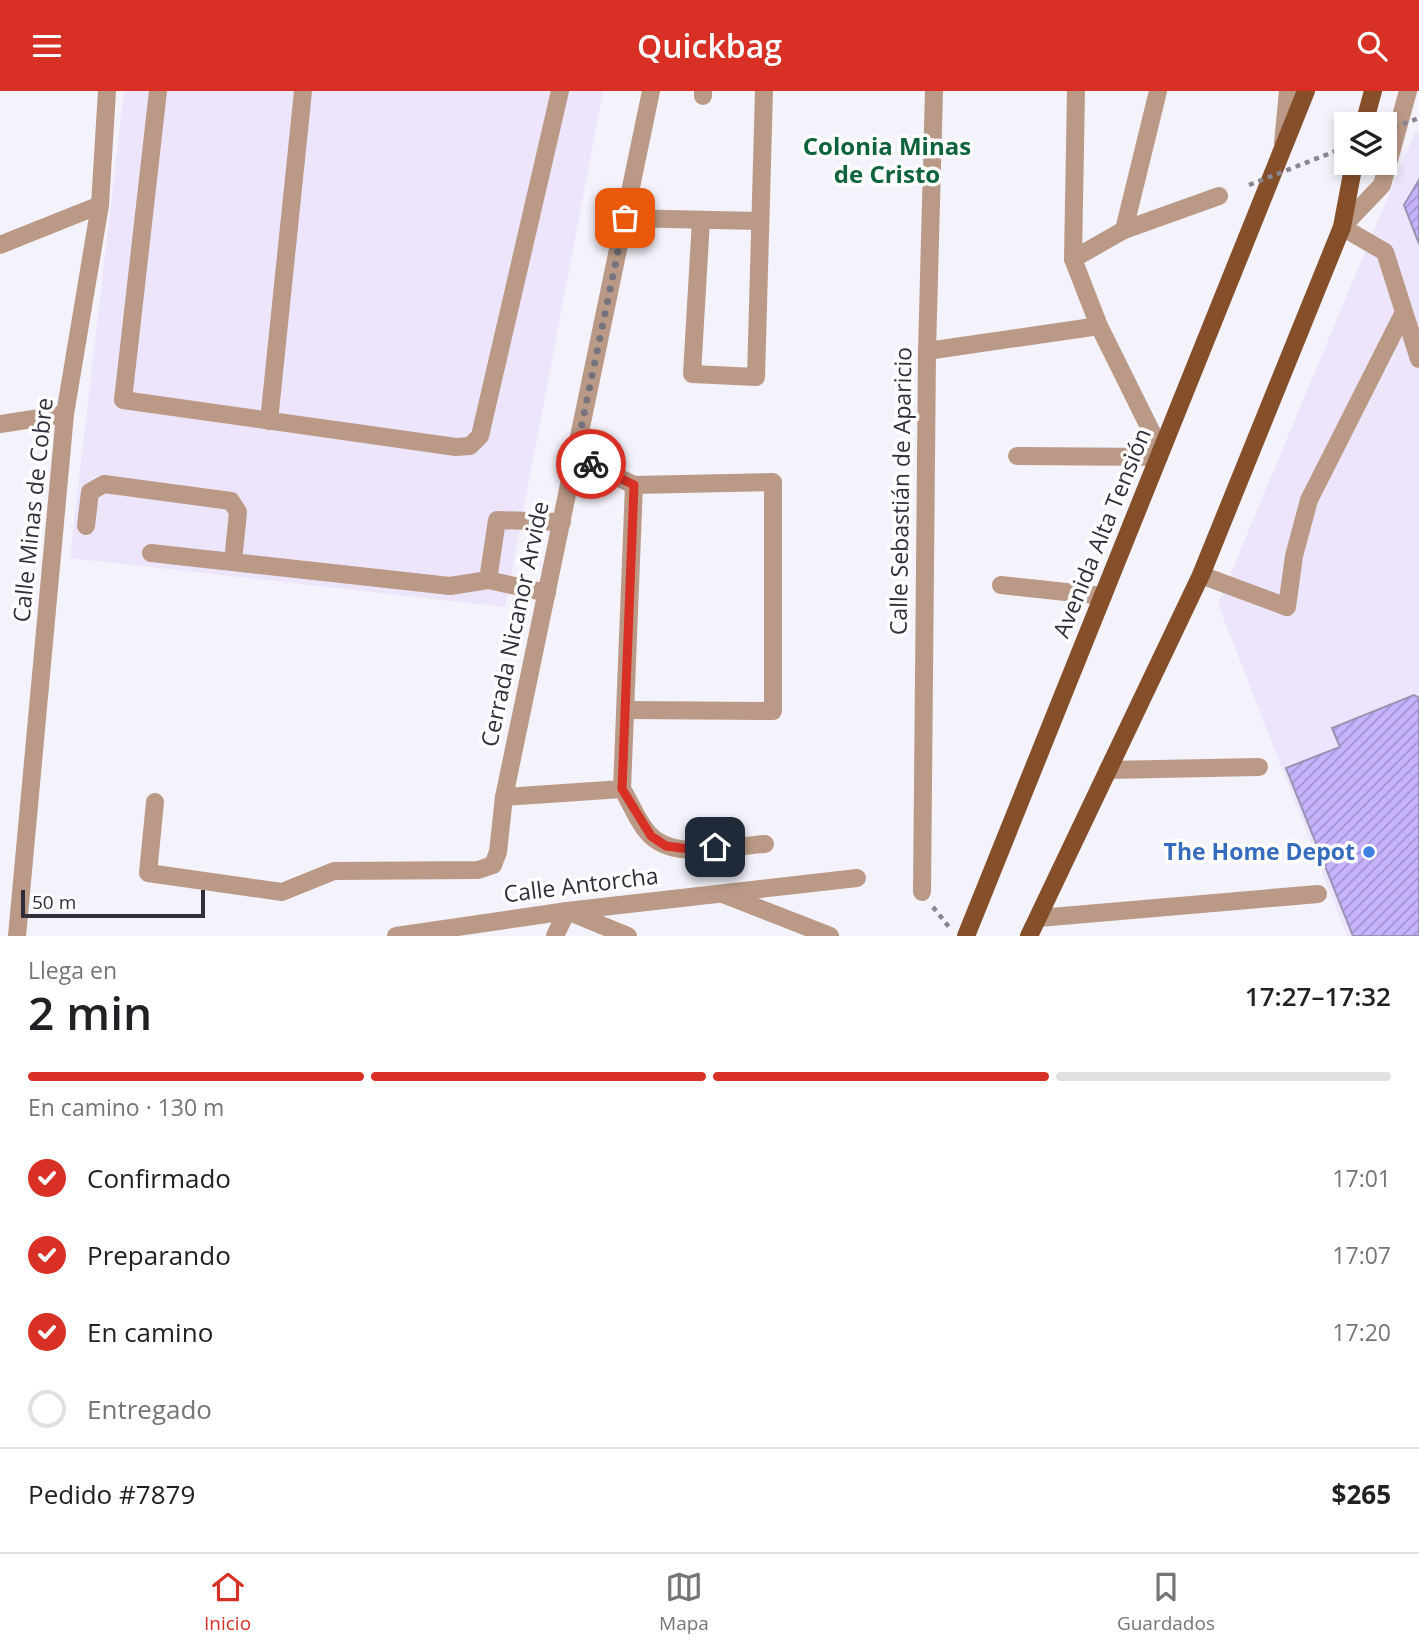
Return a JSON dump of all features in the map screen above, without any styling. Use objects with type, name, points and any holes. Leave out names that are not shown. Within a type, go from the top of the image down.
[{"type":"main road","name":"Avenida Alta Tensión","points":[[966,936],[1306,91]]},
{"type":"main road","points":[[1367,112],[1373,91]]},
{"type":"main road","points":[[1029,936],[1200,575],[1342,227],[1352,175]]},
{"type":"street","name":"Calle Minas de Cobre","points":[[17,936],[65,414],[100,205],[107,91]]},
{"type":"street","points":[[158,91],[123,400],[456,447],[470,446],[480,436],[560,91]]},
{"type":"street","points":[[269,421],[303,91]]},
{"type":"street","name":"Cerrada Nicanor Arvide","points":[[155,802],[148,873],[282,892],[334,871],[478,870],[493,865],[498,852],[504,797],[651,91]]},
{"type":"street","points":[[701,220],[692,375],[755,377],[764,91]]},
{"type":"street","name":"Calle Sebastián de Aparicio","points":[[922,892],[927,351],[934,91]]},
{"type":"street","points":[[1017,456],[1160,454],[1099,326],[1073,259],[1076,91]]},
{"type":"street","points":[[1124,230],[1158,91]]},
{"type":"street","name":"Avenida Alta Tensión","points":[[1283,148],[1288,91]]},
{"type":"street","points":[[1408,91],[1382,185],[1342,227],[1385,252],[1419,359]]},
{"type":"street","points":[[1073,259],[1124,230],[1219,196]]},
{"type":"street","points":[[0,245],[100,205]]},
{"type":"street","points":[[625,218],[758,221]]},
{"type":"street","points":[[1200,575],[1287,607],[1294,556],[1309,500],[1404,312]]},
{"type":"street","points":[[927,351],[1099,326]]},
{"type":"street","points":[[0,424],[65,414]]},
{"type":"street","points":[[575,457],[634,485],[773,482],[773,711],[626,710]]},
{"type":"street","points":[[86,526],[90,492],[104,484],[231,501],[238,512],[233,562]]},
{"type":"street","points":[[634,485],[622,789],[651,836],[666,846],[689,849],[765,844]]},
{"type":"street","points":[[488,580],[497,520],[562,522]]},
{"type":"street","points":[[151,553],[450,586],[488,580],[547,593]]},
{"type":"street","points":[[1001,585],[1103,596]]},
{"type":"street","points":[[1108,770],[1259,767]]},
{"type":"street","points":[[504,797],[622,789]]},
{"type":"street","name":"Calle Antorcha","points":[[396,936],[567,911],[857,878]]},
{"type":"street","points":[[720,893],[830,936]]},
{"type":"street","points":[[1039,918],[1318,894]]},
{"type":"street","points":[[555,936],[567,911],[628,936]]},
{"type":"path","points":[[1397,126],[1419,118]]},
{"type":"path","points":[[1249,185],[1334,152]]},
{"type":"path","points":[[922,892],[956,936]]},
{"type":"shaded area","points":[[124,91],[603,91],[505,607],[70,558]]},
{"type":"shaded area","points":[[1419,131],[1419,936],[1347,936],[1218,604],[1415,132]]},
{"type":"building","points":[[1419,180],[1419,244],[1404,205]]},
{"type":"building","name":"The Home Depot","points":[[1414,695],[1419,698],[1419,936],[1353,936],[1286,768],[1340,747],[1332,728]]},
{"type":"way so far","points":[[591,464],[575,457],[625,218]]},
{"type":"place","name":"The Home Depot","points":[[1369,852]]},
{"type":"district","name":"Colonia Minas de Cristo","points":[[887,161]]},
{"type":"route","points":[[591,464],[634,485],[622,789],[651,836],[666,846],[689,849],[715,847]]}]
